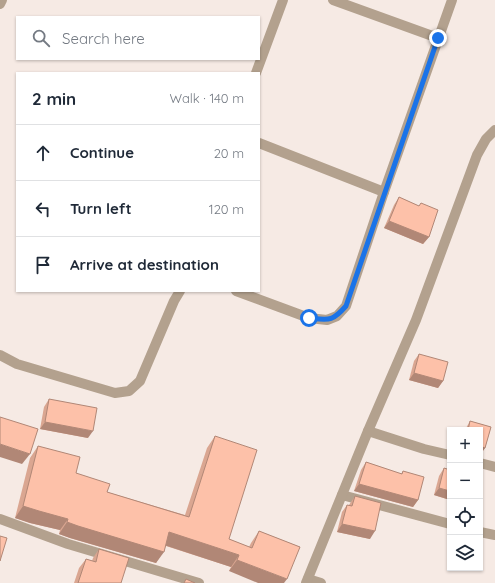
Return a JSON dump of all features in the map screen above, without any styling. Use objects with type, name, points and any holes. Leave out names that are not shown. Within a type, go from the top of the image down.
[{"type":"street","points":[[0,4],[2,0]]},
{"type":"street","points":[[256,72],[283,0]]},
{"type":"street","points":[[334,0],[438,38]]},
{"type":"street","points":[[239,292],[309,318],[327,320],[337,316],[346,306],[384,192],[452,0]]},
{"type":"street","points":[[321,583],[306,581],[416,320],[477,155],[486,139],[495,130]]},
{"type":"street","points":[[260,143],[384,192]]},
{"type":"street","points":[[0,355],[17,364],[114,392],[129,392],[140,381],[174,301],[179,292]]},
{"type":"street","points":[[368,431],[424,449],[447,454]]},
{"type":"street","points":[[483,464],[495,467]]},
{"type":"street","points":[[342,495],[447,523]]},
{"type":"street","points":[[0,519],[68,544],[199,583]]},
{"type":"street","points":[[483,533],[495,535]]},
{"type":"building","points":[[399,197],[419,206],[421,203],[438,210],[429,237],[389,221]]},
{"type":"building","points":[[419,354],[448,362],[443,381],[414,373]]},
{"type":"building","points":[[49,399],[97,408],[93,431],[45,422]]},
{"type":"building","points":[[0,417],[38,429],[30,454],[0,444]]},
{"type":"building","points":[[470,421],[491,427],[485,448],[483,447],[483,427],[469,427]]},
{"type":"building","points":[[215,436],[257,450],[229,539],[252,548],[259,531],[300,547],[287,579],[237,560],[239,555],[169,532],[164,552],[78,526],[67,522],[68,519],[23,506],[38,446],[80,457],[76,473],[110,484],[107,492],[189,517]]},
{"type":"building","points":[[366,462],[402,474],[403,471],[424,477],[418,500],[359,484]]},
{"type":"building","points":[[444,468],[447,469],[447,490],[439,488]]},
{"type":"building","points":[[355,496],[381,503],[375,531],[342,524],[347,505],[352,506]]},
{"type":"building","points":[[0,536],[7,538],[0,561]]},
{"type":"building","points":[[99,549],[129,558],[121,583],[78,583],[86,559],[96,562]]},
{"type":"building","points":[[186,579],[195,583],[184,583]]},
{"type":"route","points":[[309,318],[327,320],[337,316],[346,306],[438,38]]}]
